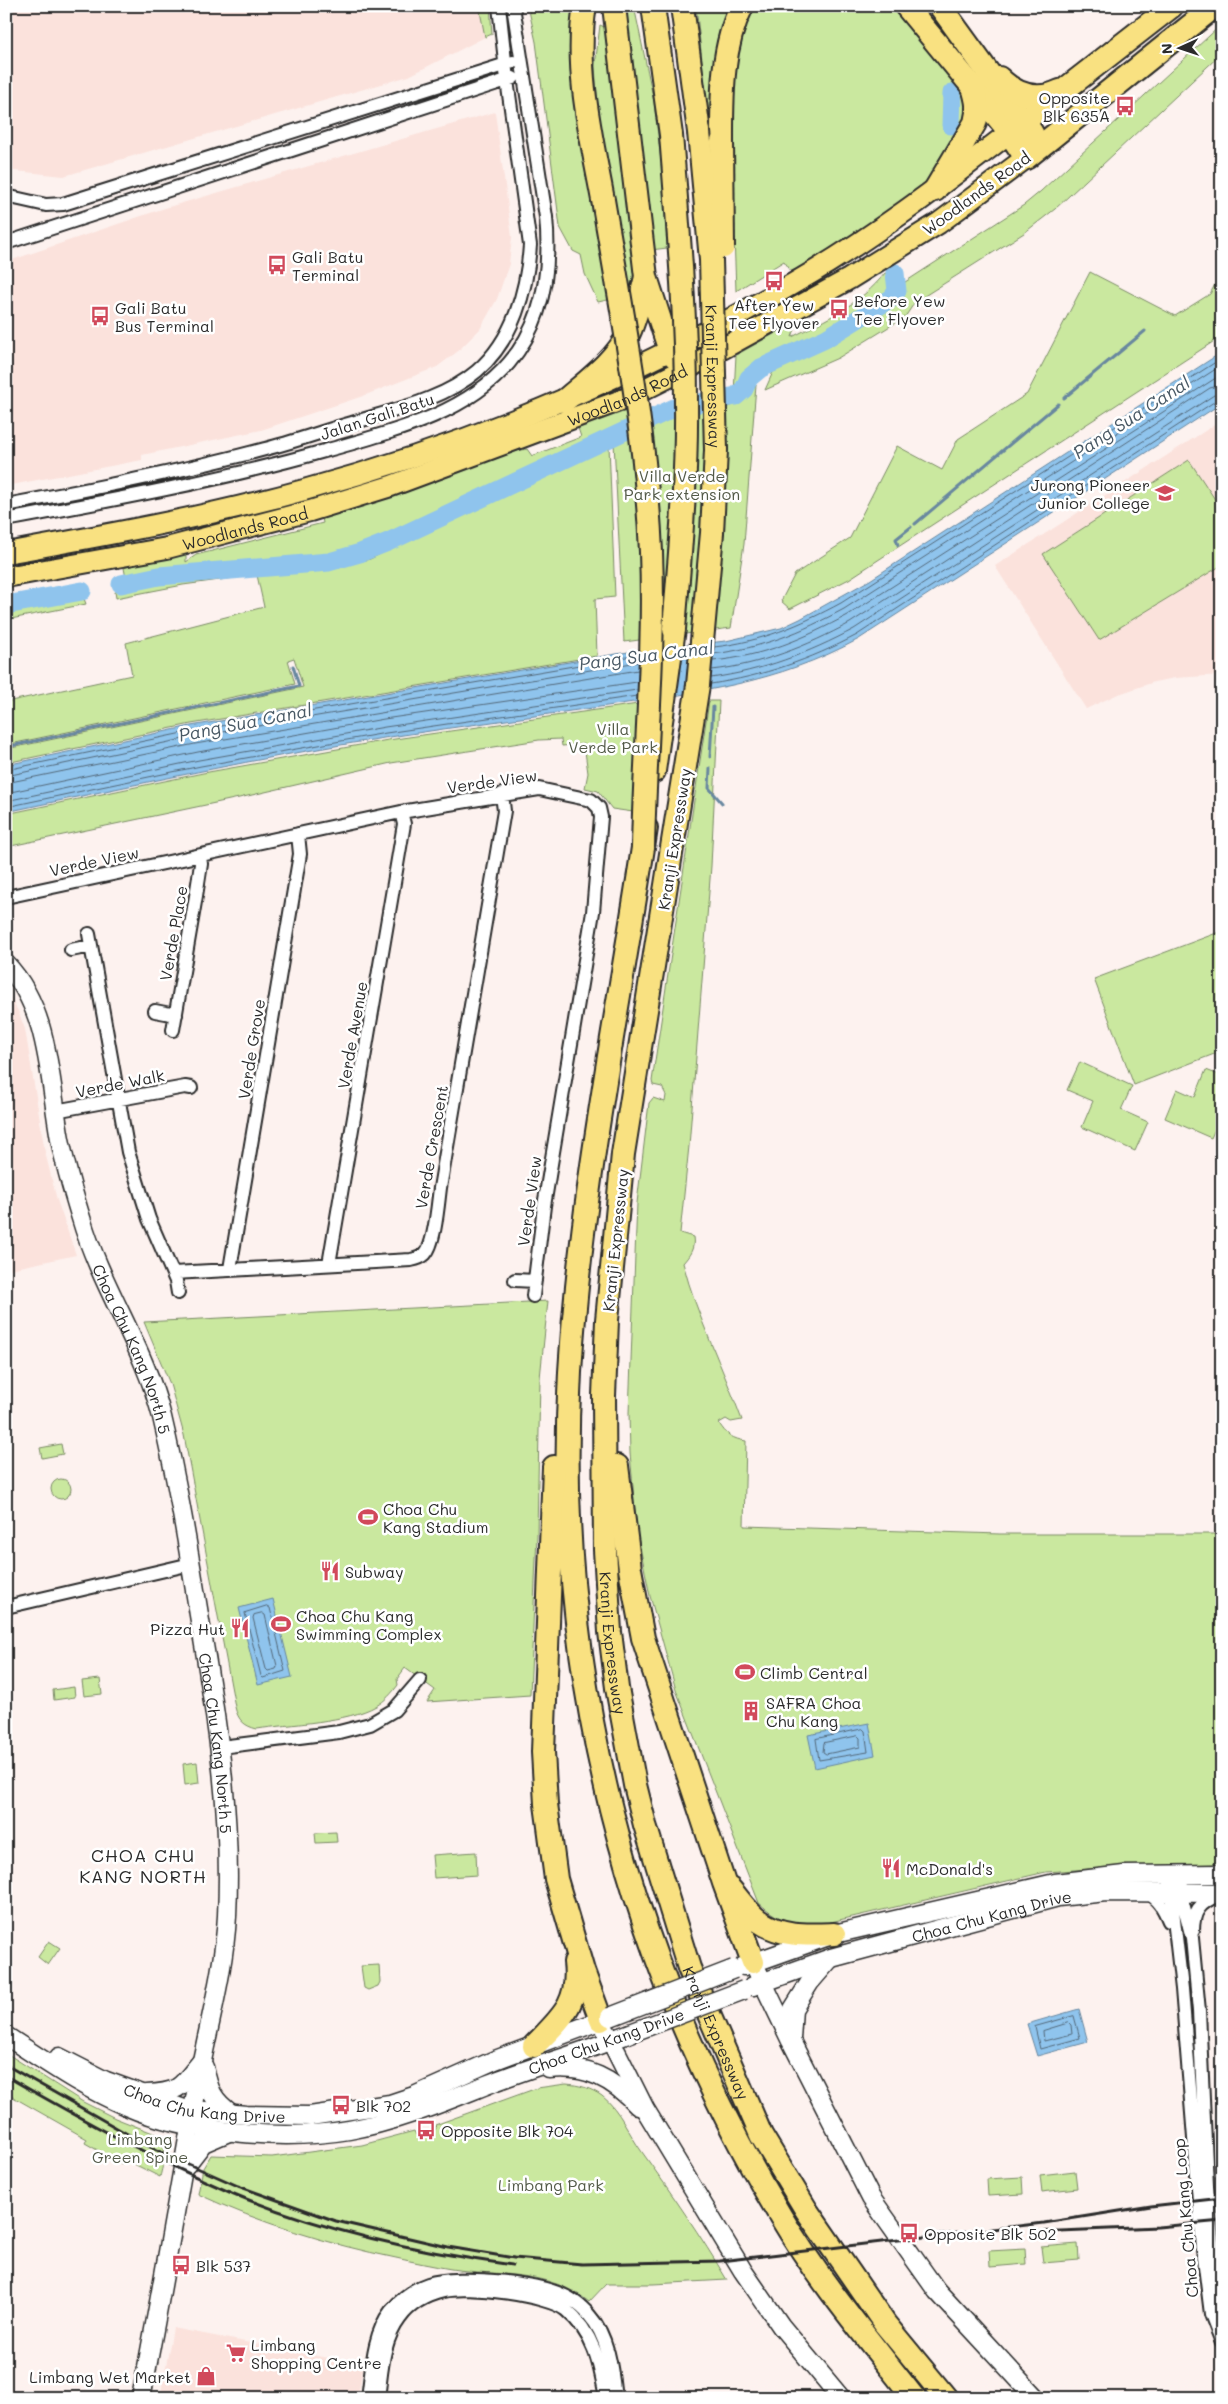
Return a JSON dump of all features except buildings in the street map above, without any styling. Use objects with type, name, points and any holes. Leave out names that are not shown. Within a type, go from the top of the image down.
[{"type":"highway","points":[[584,6],[582,38],[588,123],[637,400],[650,530],[652,670],[645,766],[643,847]]},
{"type":"highway","points":[[614,6],[646,277],[670,351],[682,363],[691,366]]},
{"type":"highway","name":"Kranji Expressway","points":[[682,6],[699,132],[711,260],[716,450],[712,533],[698,685],[623,1154],[614,1231],[607,1320],[604,1396],[606,1550],[610,1632],[617,1688],[635,1785],[645,1825],[689,1968],[761,2135],[796,2194],[885,2324],[946,2398]]},
{"type":"highway","points":[[716,450],[724,337],[722,142],[725,66],[733,26],[742,6]]},
{"type":"highway","points":[[906,6],[972,86],[1016,127]]},
{"type":"highway","points":[[940,6],[978,58],[1016,127],[1034,152]]},
{"type":"highway","name":"Woodlands Road","points":[[1016,127],[1172,6]]},
{"type":"highway","name":"Woodlands Road","points":[[1034,152],[1215,6]]},
{"type":"highway","name":"Kranji Expressway","points":[[653,8],[670,136],[680,253],[686,402],[684,502],[674,629],[643,847],[585,1211],[570,1370],[568,1429],[569,1524],[579,1634],[586,1692],[606,1794],[639,1914],[704,2074],[741,2148],[783,2221],[855,2324],[914,2398]]},
{"type":"highway","points":[[978,58],[1009,87],[1028,96],[1051,96],[1073,84]]},
{"type":"highway","points":[[935,190],[975,123],[978,113],[978,102],[972,86]]},
{"type":"highway","points":[[564,401],[621,347],[636,317],[646,277]]},
{"type":"highway","points":[[570,1370],[555,1447],[543,1752],[551,1850],[556,1879],[573,1938],[606,2018]]},
{"type":"highway","points":[[604,1396],[616,1449],[630,1570],[643,1638],[724,1883],[744,1966]]},
{"type":"highway","points":[[724,1883],[758,1920],[775,1930],[805,1935],[834,1934]]},
{"type":"highway","points":[[534,2046],[567,2011],[572,1999],[577,1973],[573,1938]]},
{"type":"main road","name":"Woodlands Road","points":[[6,554],[182,521],[304,490],[391,464],[564,401],[670,351],[797,282],[935,190],[1016,127]]},
{"type":"main road","name":"Woodlands Road","points":[[6,577],[167,548],[310,512],[391,486],[627,398],[691,366],[890,254],[938,223],[1034,152]]},
{"type":"main road","points":[[616,378],[623,377],[630,381],[633,389],[627,398]]},
{"type":"main road","name":"Choa Chu Kang North 5","points":[[6,964],[26,991],[37,1014],[61,1145],[82,1224],[98,1266],[140,1354],[161,1413],[190,1564],[221,1746],[229,1852],[227,1919],[219,1980],[202,2060],[141,2398]]},
{"type":"main road","name":"Choa Chu Kang Drive","points":[[6,2036],[90,2089],[126,2106],[159,2118],[192,2118],[232,2114],[310,2116],[390,2104],[606,2018],[834,1934],[1055,1883],[1124,1875],[1222,1874]]},
{"type":"main road","name":"Choa Chu Kang Drive","points":[[6,2022],[70,2064],[141,2094],[184,2109],[192,2118],[231,2131],[271,2134],[348,2130],[405,2116],[831,1958],[1058,1897],[1106,1892],[1222,1894]]},
{"type":"main road","points":[[791,2041],[793,2009],[810,1982],[831,1958]]},
{"type":"main road","points":[[744,1966],[762,1982],[871,2198],[938,2291],[1036,2398]]},
{"type":"main road","points":[[606,2018],[645,2109],[743,2271],[781,2326],[841,2398]]},
{"type":"main road","points":[[141,2094],[169,2093],[181,2088],[202,2060]]},
{"type":"main road","points":[[202,2060],[214,2098],[232,2114]]},
{"type":"main road","points":[[524,2071],[562,2067],[593,2072],[615,2084],[639,2108],[645,2109]]},
{"type":"main road","points":[[159,2118],[176,2136],[184,2167]]},
{"type":"main road","points":[[184,2167],[203,2143],[231,2131]]},
{"type":"street","name":"Jalan Gali Batu","points":[[6,505],[148,478],[267,449],[416,403],[442,393],[478,370],[508,331],[519,307],[528,270],[530,245],[507,80],[499,6]]},
{"type":"street","name":"Jalan Gali Batu","points":[[6,520],[162,492],[271,466],[344,446],[429,418],[474,395],[509,363],[524,341],[543,300],[547,273],[548,242],[523,60],[513,6]]},
{"type":"street","points":[[6,196],[46,205],[63,204],[505,64],[523,60]]},
{"type":"street","points":[[6,243],[525,74]]},
{"type":"street","name":"Verde View","points":[[6,897],[200,857],[401,812],[502,794],[545,789],[591,800],[599,808],[601,817],[593,912],[546,1197],[533,1296]]},
{"type":"street","name":"Verde Crescent","points":[[173,1273],[419,1258],[426,1253],[430,1244],[504,811],[502,794]]},
{"type":"street","name":"Verde Avenue","points":[[329,1264],[404,824],[401,812]]},
{"type":"street","name":"Verde Grove","points":[[230,1269],[300,854],[298,834]]},
{"type":"street","name":"Verde Place","points":[[173,1030],[196,896],[200,857]]},
{"type":"street","points":[[70,950],[90,940],[128,1152],[146,1209],[173,1273],[178,1292]]},
{"type":"street","points":[[155,1011],[176,1015]]},
{"type":"street","name":"Verde Walk","points":[[55,1111],[185,1087],[191,1088]]},
{"type":"street","points":[[515,1280],[535,1282]]},
{"type":"street","points":[[6,1607],[190,1564]]},
{"type":"street","points":[[221,1746],[339,1732],[370,1724],[394,1710],[420,1680]]},
{"type":"street","name":"Choa Chu Kang Loop","points":[[1175,1874],[1176,1934],[1196,2088],[1218,2291],[1214,2295],[1216,2318],[1222,2342]]},
{"type":"street","points":[[1146,1892],[1165,1909],[1176,1934]]},
{"type":"street","name":"Choa Chu Kang Loop","points":[[1176,1893],[1183,1904],[1192,1938],[1196,2088],[1216,2318]]},
{"type":"street","points":[[1192,1938],[1193,1918],[1199,1906],[1203,1901],[1222,1894]]},
{"type":"street","points":[[368,2398],[376,2343],[382,2325],[390,2312],[400,2300],[418,2288],[440,2280],[454,2279],[528,2286],[551,2291],[572,2300],[590,2316],[603,2338],[611,2366],[615,2398]]},
{"type":"street","points":[[378,2398],[386,2345],[400,2318],[417,2302],[430,2296],[443,2291],[470,2289],[534,2298],[548,2301],[565,2309],[581,2326],[592,2343],[601,2369],[606,2398]]},
{"type":"shaded area","points":[[6,6],[479,6],[485,37],[409,76],[64,176],[6,170]]},
{"type":"shaded area","points":[[495,112],[512,237],[509,264],[497,299],[480,329],[457,352],[437,367],[363,396],[261,430],[142,455],[142,460],[6,486],[6,262],[165,208]]},
{"type":"shaded area","name":"Jurong Pioneer Junior College","points":[[1222,420],[1222,675],[1175,678],[1154,682],[1116,695],[1086,709],[995,566]]},
{"type":"shaded area","points":[[6,990],[18,1011],[25,1029],[45,1152],[57,1200],[76,1255],[6,1270]]},
{"type":"shaded area","name":"Limbang Shopping Centre","points":[[173,2328],[363,2365],[358,2398],[160,2398]]},
{"type":"green space","points":[[479,6],[490,6],[492,34],[485,37]]},
{"type":"green space","points":[[528,6],[572,6],[572,37],[612,299],[598,302],[585,274],[581,255],[573,251],[560,227],[536,42]]},
{"type":"green space","points":[[622,6],[634,6],[654,102],[663,178],[667,248],[651,250]]},
{"type":"green space","points":[[696,6],[900,6],[973,104],[941,169],[921,188],[808,266],[791,271],[784,261],[736,291],[731,150],[713,160]]},
{"type":"green space","points":[[1222,24],[1222,53],[1055,209],[1024,233],[915,302],[905,317],[838,358],[765,390],[773,372],[832,343],[893,306],[903,293],[902,284],[1024,205]]},
{"type":"green space","points":[[600,25],[611,30],[635,276],[630,299],[599,122],[595,66]]},
{"type":"green space","points":[[1222,271],[1222,336],[849,579],[790,609],[781,601],[795,574],[850,538],[897,446],[942,470],[958,439],[1027,394],[1090,272],[1175,316],[1210,294]]},
{"type":"green space","points":[[887,273],[889,286],[885,299],[823,335],[750,370],[734,393],[736,355],[790,325],[795,329],[792,337],[830,317],[865,294]]},
{"type":"green space","name":"Villa Verde Park extension","points":[[756,385],[744,544],[731,628],[624,642],[614,442],[674,415],[730,406],[748,395]]},
{"type":"green space","points":[[616,412],[627,412],[633,423],[359,549],[328,557],[171,570],[126,578],[124,568],[135,564],[186,553],[186,562],[196,555],[323,523],[322,518],[375,502],[505,453],[527,449],[532,456],[581,437],[578,428]]},
{"type":"green space","points":[[609,445],[615,597],[595,599],[597,656],[191,724],[6,763],[6,749],[303,687],[294,658],[288,660],[295,684],[6,745],[6,702],[132,675],[126,643],[264,607],[257,575],[330,569],[370,559]]},
{"type":"green space","points":[[1189,460],[1222,510],[1222,565],[1099,640],[1043,554]]},
{"type":"green space","points":[[257,572],[257,575],[183,585],[116,598],[115,592],[121,591],[121,589],[161,581]]},
{"type":"green space","points":[[83,596],[86,604],[6,620],[6,610]]},
{"type":"green space","points":[[709,701],[719,701],[711,866],[689,1146],[680,1233],[693,1237],[691,1251],[683,1263],[703,1323],[742,1420],[731,1422],[726,1419],[719,1423],[730,1436],[746,1441],[744,1526],[1000,1534],[1222,1534],[1222,1864],[1130,1866],[1046,1872],[822,1924],[781,1919],[759,1903],[676,1690],[650,1596],[637,1532],[630,1453],[629,1413],[637,1203],[649,1103],[653,1098],[665,1102],[666,1095],[662,1087],[653,1085],[652,1081]]},
{"type":"green space","name":"Villa Verde Park","points":[[645,703],[633,812],[612,809],[598,791],[585,788],[588,773],[584,744],[562,746],[561,739],[539,740],[391,763],[239,798],[6,847],[6,814],[203,773],[388,740]]},
{"type":"green space","points":[[1222,931],[1222,1051],[1134,1085],[1094,979]]},
{"type":"green space","points":[[1080,1062],[1132,1086],[1121,1110],[1148,1122],[1135,1151],[1082,1127],[1093,1101],[1067,1090]]},
{"type":"green space","points":[[1206,1070],[1222,1076],[1222,1113],[1211,1138],[1165,1118],[1177,1089],[1195,1097]]},
{"type":"green space","name":"Choa Chu Kang Stadium","points":[[548,1301],[540,1378],[537,1535],[530,1695],[427,1702],[435,1690],[405,1668],[397,1679],[398,1685],[391,1694],[379,1704],[350,1716],[318,1722],[257,1729],[245,1724],[238,1716],[235,1707],[184,1435],[170,1384],[144,1322]]},
{"type":"green space","points":[[61,1444],[63,1454],[42,1458],[40,1448]]},
{"type":"green space","points":[[61,1479],[68,1482],[71,1489],[68,1496],[61,1499],[54,1496],[51,1489],[54,1482]]},
{"type":"green space","points":[[100,1679],[102,1694],[84,1696],[82,1681]]},
{"type":"green space","points":[[74,1687],[75,1697],[54,1700],[53,1690]]},
{"type":"green space","points":[[197,1762],[199,1783],[185,1785],[183,1764]]},
{"type":"green space","points":[[336,1832],[337,1842],[316,1843],[315,1833]]},
{"type":"green space","points":[[476,1852],[477,1875],[434,1878],[432,1855]]},
{"type":"green space","points":[[49,1941],[60,1948],[48,1965],[38,1957]]},
{"type":"green space","points":[[379,1965],[380,1982],[378,1986],[368,1990],[364,1988],[361,1966]]},
{"type":"green space","name":"Limbang Green Spine","points":[[6,2053],[83,2102],[115,2118],[158,2135],[164,2150],[164,2161],[160,2177],[124,2159],[122,2164],[85,2143],[87,2139],[6,2093]]},
{"type":"green space","name":"Limbang Park","points":[[566,2084],[594,2091],[614,2108],[637,2145],[697,2231],[727,2280],[653,2284],[606,2284],[589,2302],[558,2284],[541,2279],[444,2268],[320,2239],[270,2223],[198,2194],[203,2168],[211,2155],[272,2157],[362,2145],[414,2131],[416,2135],[436,2129],[435,2125],[537,2088]]},
{"type":"green space","points":[[1075,2171],[1077,2188],[1042,2192],[1040,2175]]},
{"type":"green space","points":[[1022,2177],[1023,2194],[988,2196],[987,2179]]},
{"type":"green space","points":[[1078,2244],[1079,2260],[1043,2263],[1041,2247]]},
{"type":"green space","points":[[1025,2249],[1026,2264],[990,2267],[989,2251]]},
{"type":"water","name":"Pang Sua Canal","points":[[1222,352],[1222,403],[859,639],[798,666],[767,676],[705,691],[294,753],[6,812],[6,765],[191,726],[640,650],[726,641],[781,628],[870,580]]},
{"type":"water","points":[[273,1599],[292,1677],[258,1685],[239,1608]]},
{"type":"water","points":[[869,1723],[875,1755],[815,1768],[808,1735]]},
{"type":"water","points":[[1079,2009],[1088,2042],[1037,2056],[1027,2024]]},
{"type":"waterway","points":[[951,125],[952,93]]},
{"type":"waterway","points":[[121,584],[159,576],[329,562],[388,542],[674,408],[736,396],[744,389],[749,378],[761,368],[825,339],[892,298],[897,291],[895,273]]},
{"type":"waterway","points":[[1064,398],[1145,331]]},
{"type":"waterway","points":[[915,524],[1058,404]]},
{"type":"waterway","points":[[898,545],[896,539],[911,527]]},
{"type":"waterway","points":[[6,605],[82,591]]},
{"type":"waterway","points":[[6,747],[299,686],[293,666]]},
{"type":"waterway","points":[[710,757],[713,707]]},
{"type":"waterway","points":[[710,768],[709,788],[722,803]]},
{"type":"railway","points":[[6,2065],[152,2148],[238,2186],[336,2221],[448,2247],[514,2258],[582,2264],[720,2261],[1044,2223],[1151,2206],[1222,2198]]},
{"type":"railway","points":[[6,2076],[147,2153],[205,2181],[267,2207],[301,2219],[406,2247],[512,2265]]},
{"type":"railway","points":[[1035,2232],[1158,2227],[1222,2221]]},
{"type":"place","name":"Opposite Blk 635A","points":[[1125,106]]},
{"type":"place","name":"Gali Batu Terminal","points":[[277,265]]},
{"type":"place","name":"After Yew Tee Flyover","points":[[774,281]]},
{"type":"place","name":"Before Yew Tee Flyover","points":[[839,309]]},
{"type":"place","name":"Gali Batu Bus Terminal","points":[[100,316]]},
{"type":"place","name":"Jurong Pioneer Junior College","points":[[1165,493]]},
{"type":"place","name":"Choa Chu Kang Stadium","points":[[368,1517]]},
{"type":"place","name":"Subway","points":[[330,1571]]},
{"type":"place","name":"Choa Chu Kang Swimming Complex","points":[[281,1624]]},
{"type":"place","name":"Pizza Hut","points":[[240,1628]]},
{"type":"place","name":"Climb Central","points":[[745,1672]]},
{"type":"place","name":"SAFRA Choa Chu Kang","points":[[751,1711]]},
{"type":"place","name":"McDonald's","points":[[891,1868]]},
{"type":"place","name":"Blk 702","points":[[341,2105]]},
{"type":"place","name":"Opposite Blk 704","points":[[426,2130]]},
{"type":"place","name":"Opposite Blk 502","points":[[909,2233]]},
{"type":"place","name":"Blk 537","points":[[181,2265]]},
{"type":"place","name":"Limbang Shopping Centre","points":[[236,2353]]},
{"type":"place","name":"Limbang Wet Market","points":[[206,2376]]},
{"type":"district","name":"CHOA CHU KANG NORTH","points":[[143,1865]]}]
